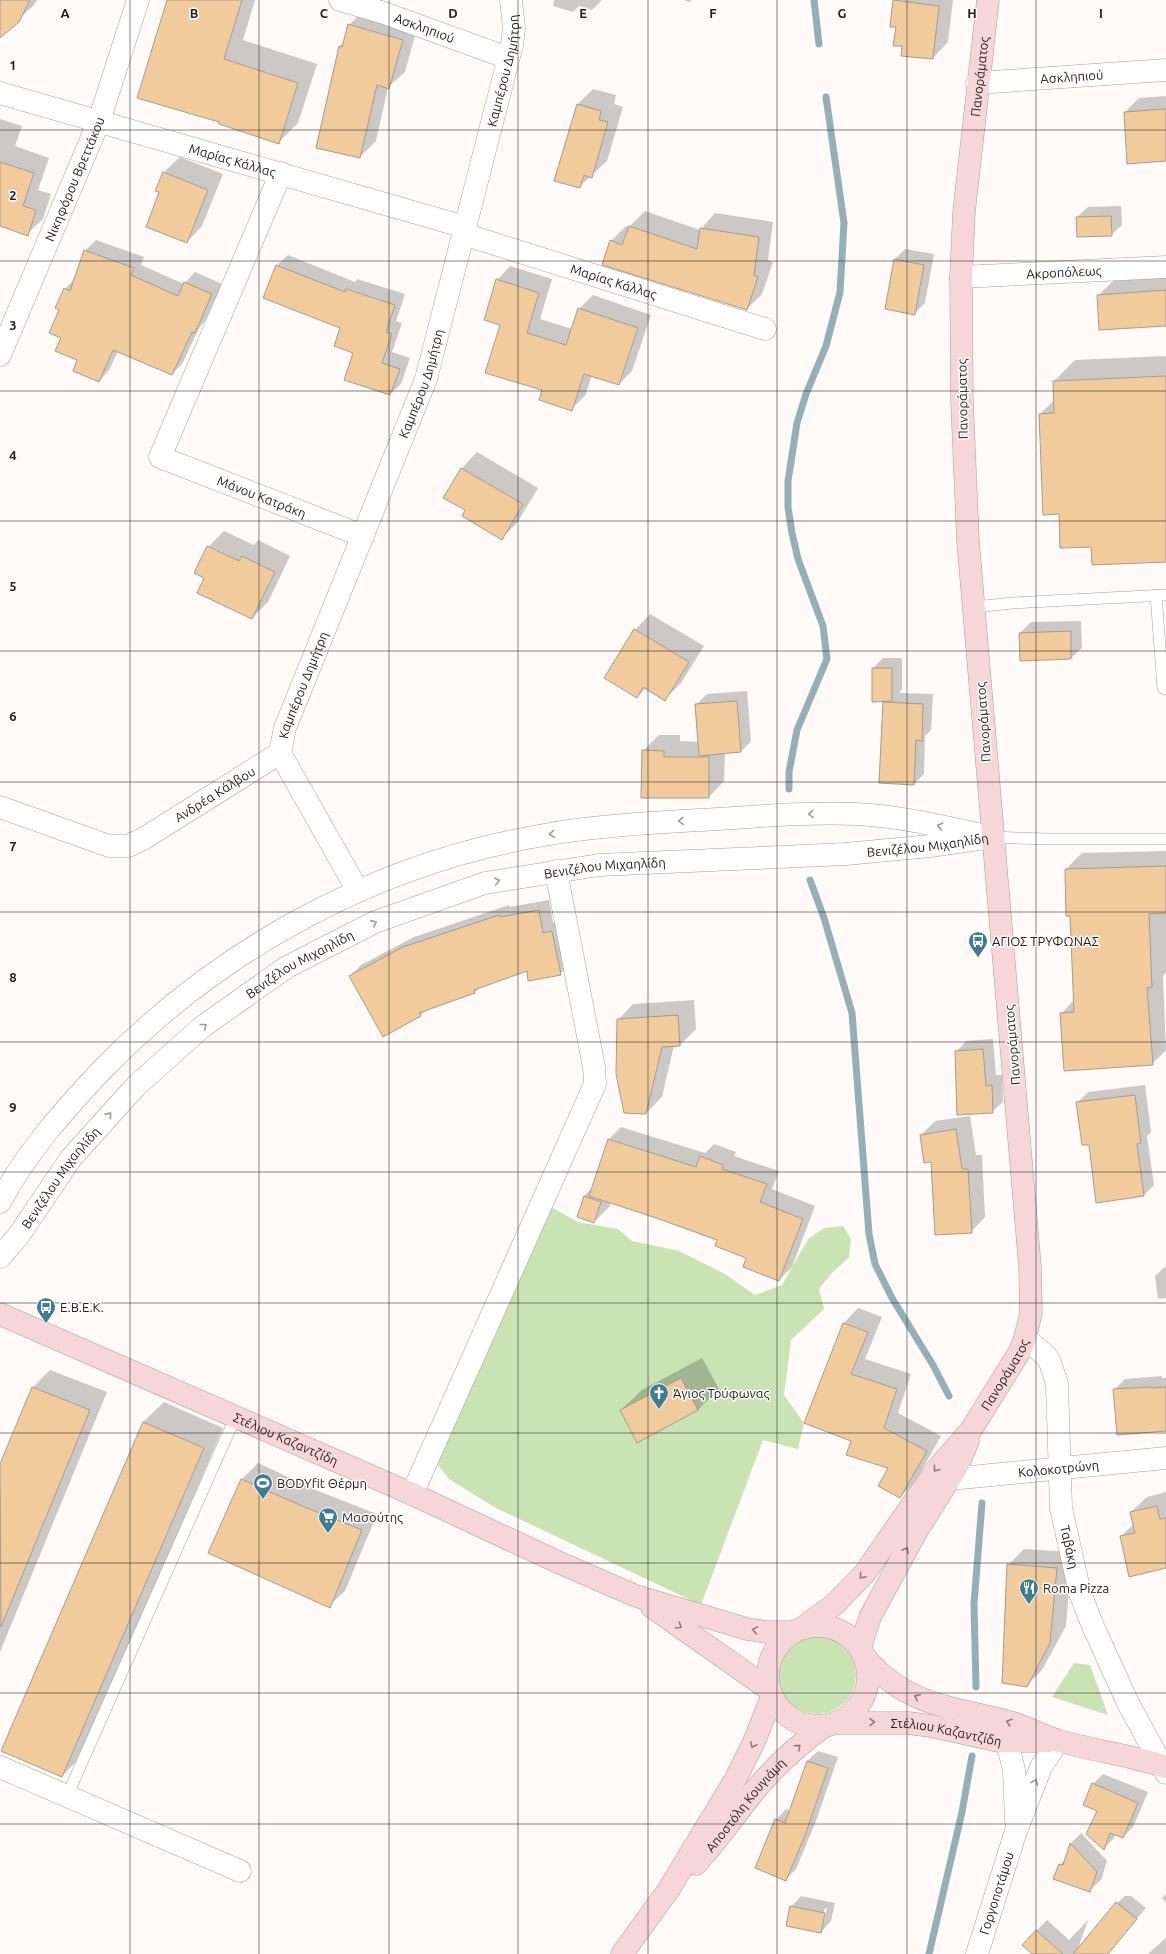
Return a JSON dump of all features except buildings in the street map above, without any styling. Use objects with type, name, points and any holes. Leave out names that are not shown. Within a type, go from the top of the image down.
[{"type":"main road","name":"Πανοράματος","points":[[798,1630],[835,1604],[865,1572],[936,1470],[971,1430],[1011,1366],[1025,1338],[1031,1313],[1030,1274],[1007,992],[992,837],[964,466],[961,355],[961,278],[966,182],[988,0]]},
{"type":"main road","name":"Στέλιου Καζαντζίδη","points":[[0,1314],[235,1418],[412,1494],[636,1596],[747,1629],[766,1632],[798,1630]]},
{"type":"main road","name":"Πανοράματος","points":[[862,1651],[870,1617],[918,1529],[950,1479],[963,1455],[971,1430]]},
{"type":"main road","name":"Στέλιου Καζαντζίδη","points":[[636,1596],[771,1693]]},
{"type":"main road","points":[[824,1626],[838,1630],[850,1637],[862,1651],[868,1674],[864,1695],[850,1713],[830,1724],[807,1724],[794,1720],[779,1707],[771,1693],[768,1677],[772,1657],[778,1645],[798,1630],[824,1626]]},
{"type":"main road","name":"Στέλιου Καζαντζίδη","points":[[862,1651],[878,1672],[900,1688],[928,1702],[954,1710],[1010,1722],[1058,1741],[1164,1768]]},
{"type":"main road","name":"Αποστόλη Κουγιάμη","points":[[622,1954],[669,1889],[735,1780],[754,1742],[771,1693]]},
{"type":"main road","name":"Στέλιου Καζαντζίδη","points":[[830,1724],[897,1722],[931,1726],[1007,1742],[1058,1741]]},
{"type":"main road","name":"Αποστόλη Κουγιάμη","points":[[669,1889],[711,1847],[753,1793],[780,1764],[804,1742],[830,1724]]},
{"type":"street","name":"Νικηφόρου Βρεττάκου","points":[[0,355],[99,121],[138,0]]},
{"type":"street","name":"Ασκληπιού","points":[[340,0],[384,13],[508,58]]},
{"type":"street","name":"Καμπέρου Δημήτρη","points":[[280,753],[285,728],[426,380],[508,58],[514,28],[511,0]]},
{"type":"street","name":"Ασκληπιού","points":[[978,83],[1166,70]]},
{"type":"street","name":"Μαρίας Κάλλας","points":[[0,93],[281,173],[464,230],[765,329]]},
{"type":"street","name":"Μάνου Κατράκη","points":[[281,173],[160,457],[363,536]]},
{"type":"street","name":"Ακροπόλεως","points":[[961,278],[1166,267]]},
{"type":"street","name":"Ανδρέα Κάλβου","points":[[0,807],[109,846],[128,846],[280,753]]},
{"type":"street","points":[[280,753],[358,891]]},
{"type":"street","name":"Βενιζέλου Μιχαηλίδη","points":[[0,1202],[20,1169],[54,1123],[126,1046],[162,1013],[200,983],[260,942],[358,891],[455,855],[543,835],[624,825],[763,816],[857,814],[910,821],[992,837]]},
{"type":"street","name":"Βενιζέλου Μιχαηλίδη","points":[[0,1257],[19,1234],[71,1158],[136,1086],[202,1027],[287,967],[375,922],[486,883],[599,865],[846,854],[930,846],[992,837]]},
{"type":"street","points":[[412,1494],[595,1084],[594,1067],[556,871]]},
{"type":"street","name":"Ταβάκη","points":[[1025,1338],[1045,1355],[1050,1362],[1055,1376],[1058,1400],[1059,1468],[1062,1508],[1065,1529],[1080,1593],[1092,1624],[1128,1703],[1164,1768]]},
{"type":"street","name":"Κολοκοτρώνη","points":[[950,1479],[1166,1458]]},
{"type":"street","name":"Γοργοποτάμου","points":[[977,1954],[1016,1831],[1041,1767],[1058,1741]]},
{"type":"street","name":"Γοργοποτάμου","points":[[1007,1742],[1014,1776],[1016,1831]]},
{"type":"street","points":[[0,1767],[240,1871]]},
{"type":"lane","points":[[974,607],[1013,603],[1161,595],[1163,688],[1166,689]]},
{"type":"lane","points":[[992,837],[1046,839],[1166,839]]},
{"type":"lane","points":[[67,1796],[235,1418]]},
{"type":"green space","points":[[549,1206],[578,1222],[618,1229],[632,1241],[679,1251],[725,1274],[755,1295],[782,1285],[808,1239],[824,1228],[843,1226],[851,1239],[849,1257],[832,1273],[819,1289],[824,1309],[791,1340],[784,1395],[804,1423],[798,1449],[763,1440],[701,1605],[494,1507],[449,1479],[433,1459]]},
{"type":"green space","points":[[817,1636],[832,1639],[839,1643],[849,1653],[853,1660],[856,1675],[853,1690],[849,1697],[839,1707],[832,1711],[817,1714],[802,1711],[795,1707],[785,1697],[781,1690],[778,1675],[781,1660],[785,1653],[795,1643],[802,1639]]},
{"type":"green space","points":[[1074,1663],[1090,1665],[1108,1715],[1052,1697]]},
{"type":"waterway","points":[[814,0],[819,44]]},
{"type":"waterway","points":[[789,789],[789,772],[797,730],[827,659],[823,626],[798,559],[788,507],[788,481],[797,423],[806,394],[826,346],[840,292],[844,223],[826,97]]},
{"type":"waterway","points":[[810,880],[824,918],[852,1013],[869,1234],[875,1264],[892,1298],[933,1365],[949,1396]]},
{"type":"waterway","points":[[976,1687],[974,1604],[982,1503]]},
{"type":"waterway","points":[[929,1954],[962,1812],[972,1756]]},
{"type":"place","name":"ΑΓΙΟΣ ΤΡΥΦΩΝΑΣ","points":[[978,958]]},
{"type":"place","name":"Ε.Β.Ε.Κ.","points":[[46,1324]]},
{"type":"place","name":"Άγιος Τρύφωνας","points":[[659,1410]]},
{"type":"place","name":"BODYfit Θέρμη","points":[[263,1500]]},
{"type":"place","name":"Μασούτης","points":[[328,1534]]},
{"type":"place","name":"Roma Pizza","points":[[1029,1605]]}]
